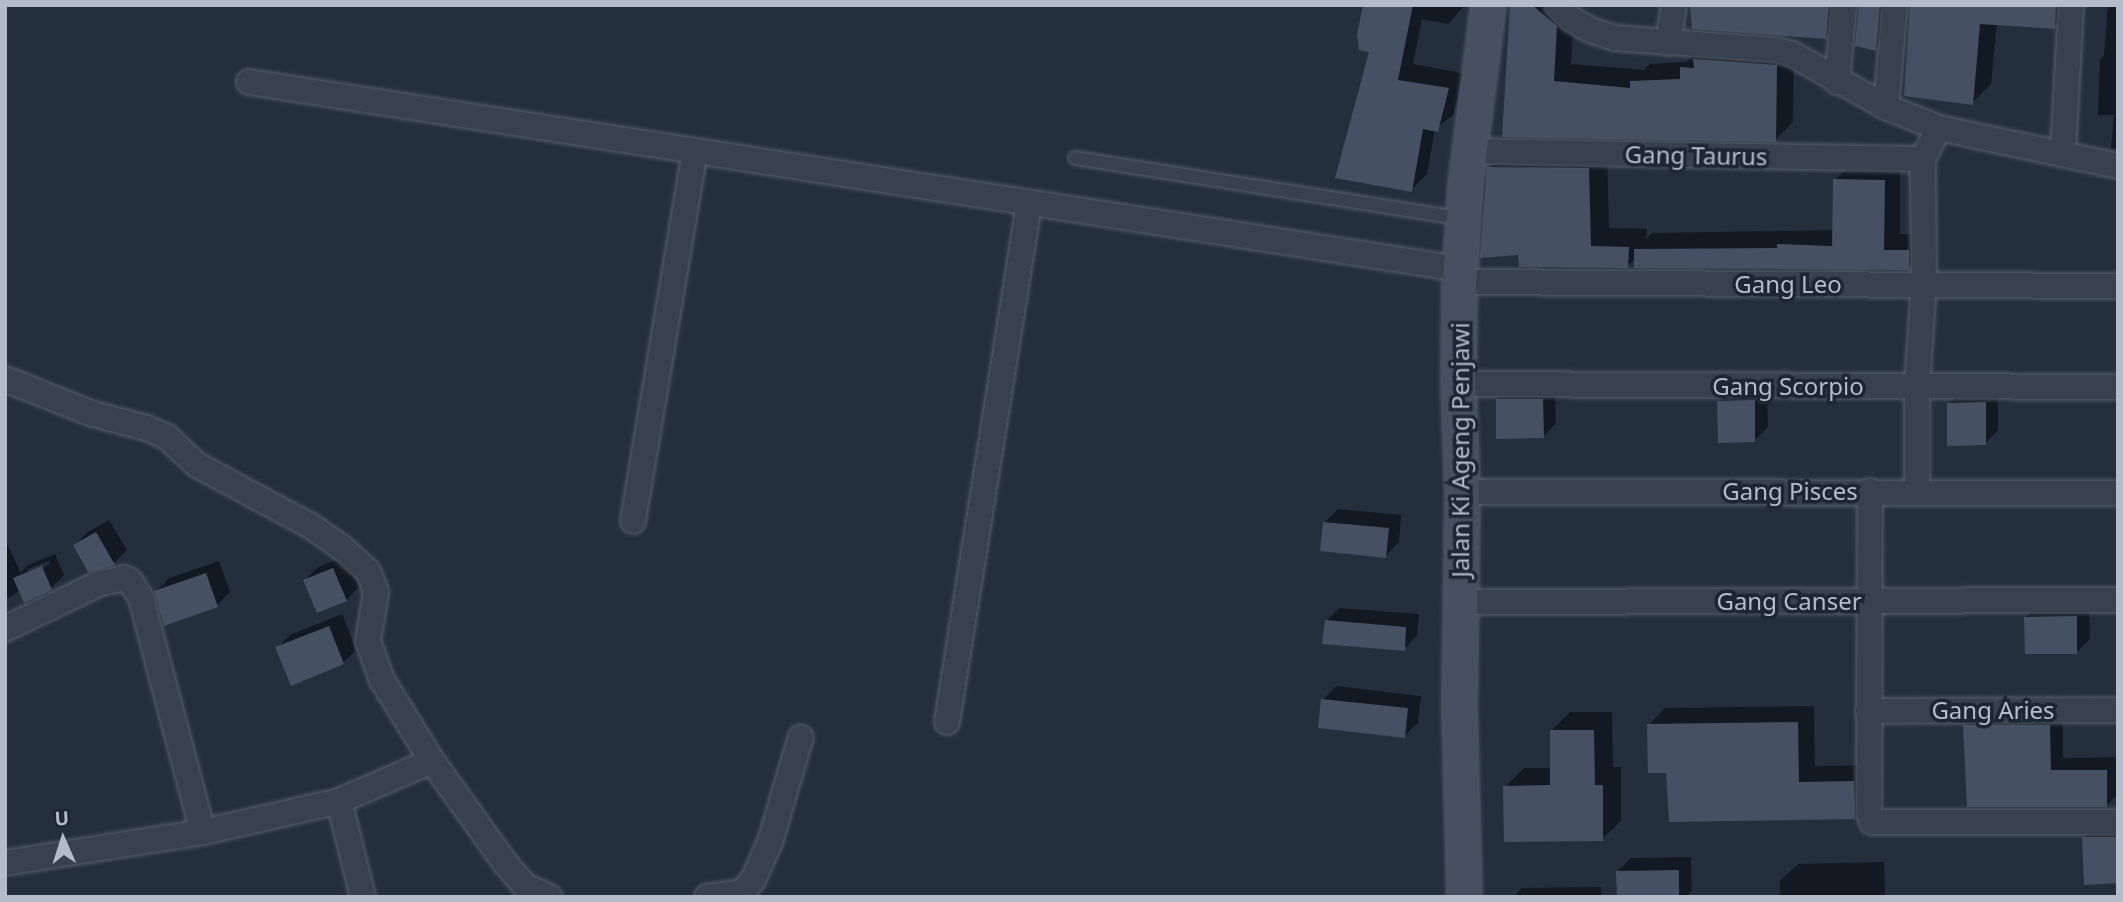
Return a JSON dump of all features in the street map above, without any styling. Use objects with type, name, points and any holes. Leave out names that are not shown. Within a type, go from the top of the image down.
[{"type":"main road","name":"Jalan Ki Ageng Penjawi","points":[[1464,897],[1459,708],[1462,492],[1458,384],[1460,276],[1469,151],[1488,5]]},
{"type":"street","points":[[1557,5],[1571,19],[1590,30],[1615,38],[1777,50],[1791,54],[1886,107],[1939,128],[2118,166]]},
{"type":"street","points":[[1668,43],[1674,5]]},
{"type":"street","points":[[1837,82],[1844,5]]},
{"type":"street","points":[[1886,107],[1895,5]]},
{"type":"street","points":[[2063,154],[2071,5]]},
{"type":"street","name":"Gang Leo","points":[[249,82],[1029,204],[1460,276],[2118,286]]},
{"type":"street","points":[[1917,491],[1917,387],[1924,285],[1923,159],[1939,128]]},
{"type":"street","name":"Gang Taurus","points":[[1469,151],[1923,159]]},
{"type":"street","points":[[633,521],[695,152]]},
{"type":"street","points":[[947,722],[1029,204]]},
{"type":"street","points":[[5,379],[93,414],[147,428],[167,437],[197,465],[311,526],[341,547],[368,572],[376,592],[369,629],[370,653],[382,680],[432,761],[525,886],[550,897]]},
{"type":"street","name":"Gang Scorpio","points":[[1458,384],[2118,387]]},
{"type":"street","points":[[1870,491],[1868,711],[1869,813],[1872,822],[2118,822]]},
{"type":"street","name":"Gang Pisces","points":[[1462,492],[2118,493]]},
{"type":"street","points":[[5,629],[100,583],[125,578],[130,580],[141,597],[203,832]]},
{"type":"street","name":"Gang Canser","points":[[1461,602],[2118,600]]},
{"type":"street","name":"Gang Aries","points":[[1868,711],[2118,710]]},
{"type":"street","points":[[707,897],[742,894],[752,880],[771,842],[801,737]]},
{"type":"street","points":[[5,863],[203,832],[339,801],[432,761]]},
{"type":"street","points":[[339,801],[363,897]]},
{"type":"lane","points":[[1074,158],[1464,219]]},
{"type":"building","points":[[1363,5],[1413,5],[1398,80],[1449,88],[1438,132],[1423,129],[1412,192],[1335,178],[1369,52],[1359,50],[1357,34]]},
{"type":"building","points":[[1510,5],[1532,5],[1557,26],[1554,81],[1630,88],[1630,81],[1680,79],[1680,67],[1694,68],[1693,59],[1777,65],[1776,142],[1502,137]]},
{"type":"building","points":[[1690,5],[1829,5],[1826,39],[1692,29]]},
{"type":"building","points":[[1859,5],[1880,5],[1876,51],[1855,46]]},
{"type":"building","points":[[1910,5],[2056,5],[2055,29],[1980,24],[1973,105],[1904,96]]},
{"type":"building","points":[[1487,167],[1589,168],[1591,246],[1629,247],[1628,268],[1519,267],[1518,255],[1480,258]]},
{"type":"building","points":[[1833,179],[1885,180],[1884,250],[1909,250],[1909,270],[1634,268],[1634,249],[1777,248],[1777,244],[1832,246]]},
{"type":"building","points":[[1496,399],[1543,399],[1544,438],[1496,439]]},
{"type":"building","points":[[1755,400],[1755,442],[1718,443],[1717,401]]},
{"type":"building","points":[[1986,402],[1986,445],[1947,446],[1947,403]]},
{"type":"building","points":[[1323,522],[1389,528],[1386,558],[1320,551]]},
{"type":"building","points":[[96,532],[115,565],[88,572],[73,545]]},
{"type":"building","points":[[42,566],[52,590],[24,603],[13,578]]},
{"type":"building","points":[[333,568],[347,601],[317,613],[303,580]]},
{"type":"building","points":[[206,573],[218,607],[164,626],[154,591]]},
{"type":"building","points":[[2077,616],[2077,654],[2025,654],[2024,617]]},
{"type":"building","points":[[1325,620],[1406,627],[1405,651],[1322,644]]},
{"type":"building","points":[[329,626],[344,664],[291,686],[275,647]]},
{"type":"building","points":[[1321,699],[1408,708],[1405,738],[1318,728]]},
{"type":"building","points":[[1798,722],[1799,782],[1854,781],[1855,819],[1669,822],[1666,773],[1648,773],[1647,724]]},
{"type":"building","points":[[1963,725],[2050,725],[2051,770],[2107,770],[2107,807],[1967,807]]},
{"type":"building","points":[[1550,730],[1594,730],[1595,785],[1603,785],[1603,841],[1504,842],[1503,786],[1550,785]]},
{"type":"building","points":[[2082,837],[2118,837],[2118,883],[2084,885]]},
{"type":"building","points":[[1679,870],[1679,897],[1617,897],[1616,871]]}]
